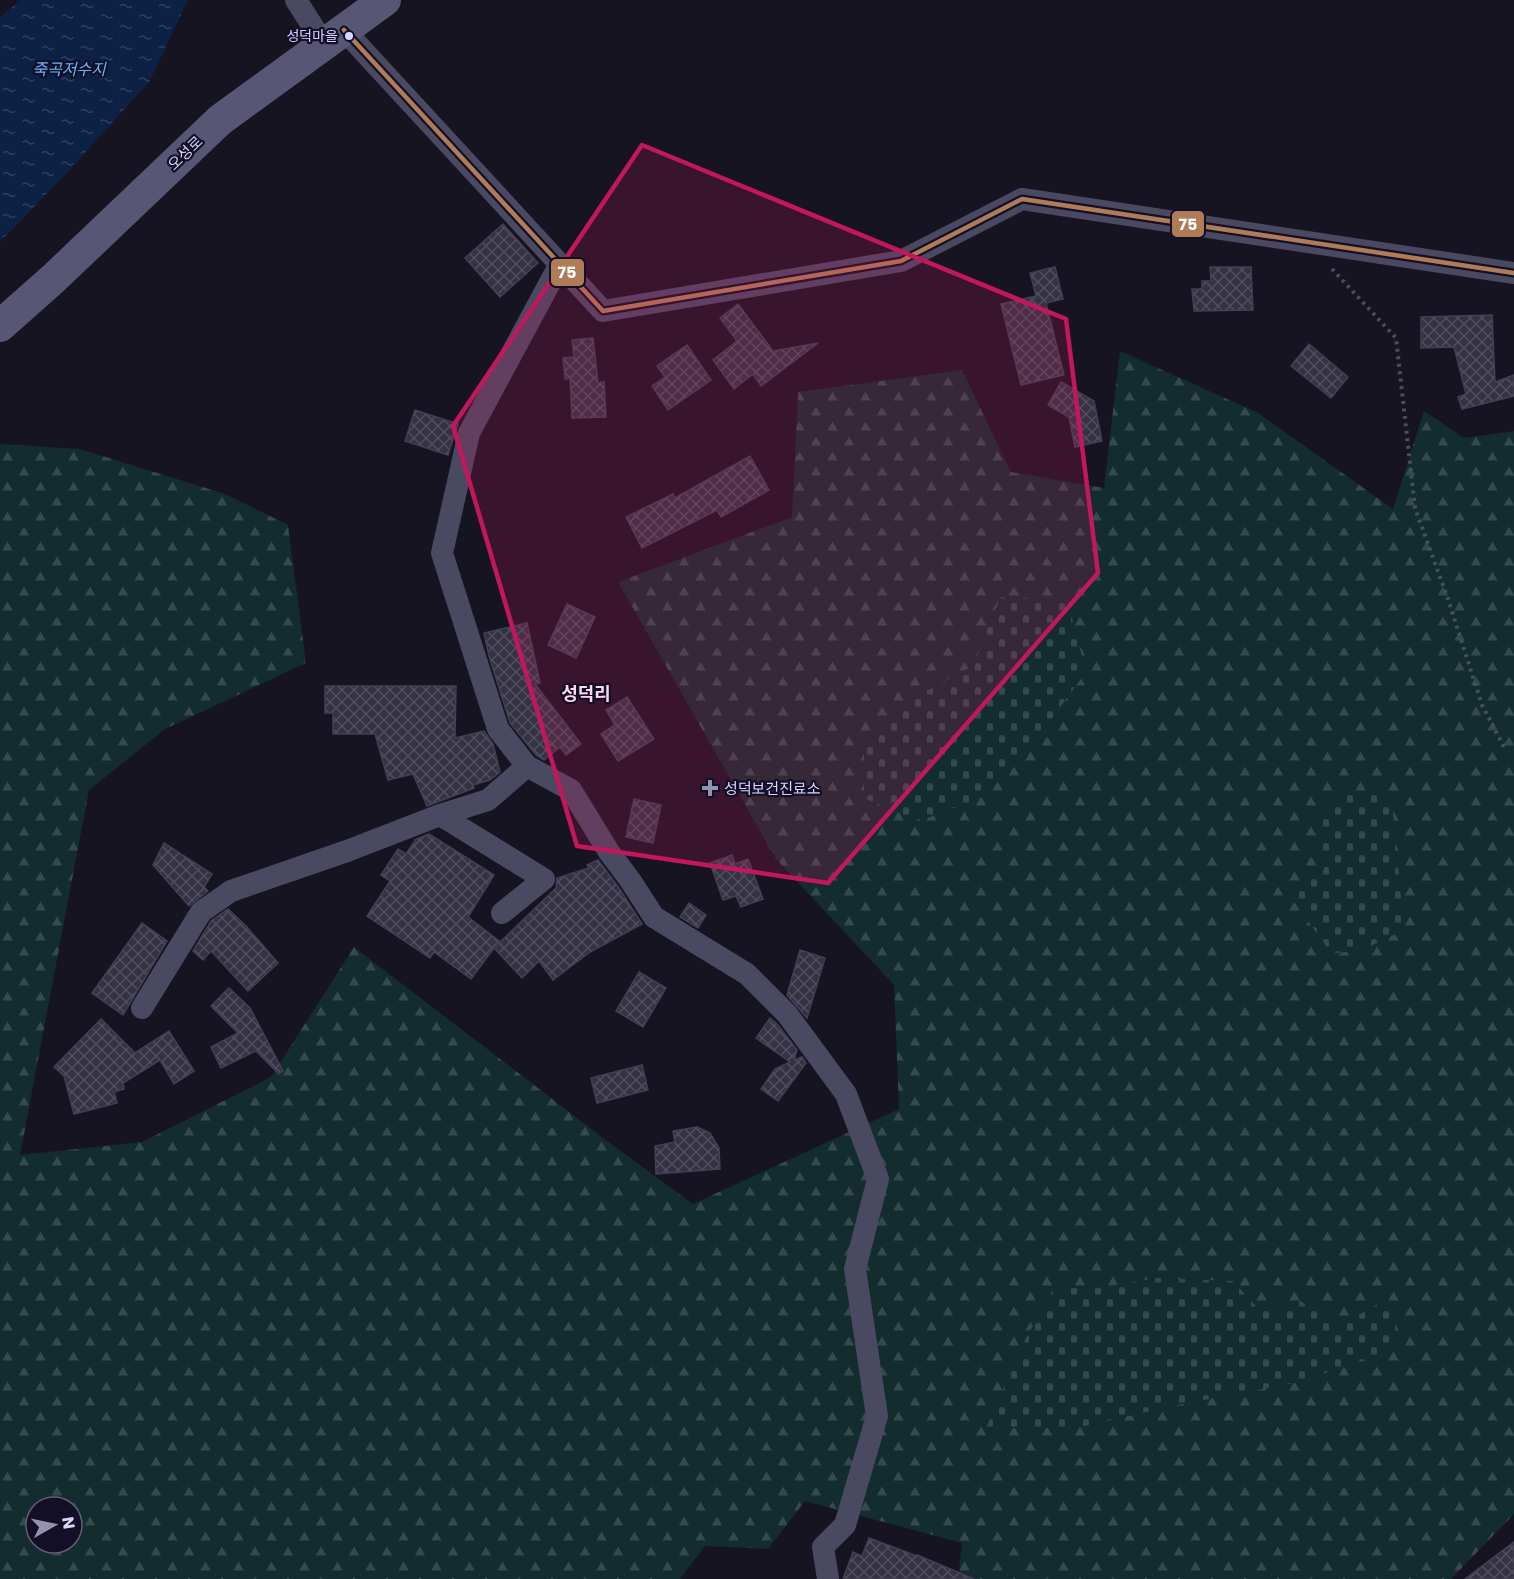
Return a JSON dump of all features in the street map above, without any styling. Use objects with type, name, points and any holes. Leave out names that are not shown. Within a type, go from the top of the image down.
[{"type":"main road","name":"오성로","points":[[0,326],[53,279],[220,120],[385,0]]},
{"type":"street","points":[[296,0],[560,264],[603,311],[901,261],[1022,200],[1514,273]]},
{"type":"street","points":[[560,264],[469,433],[442,553],[498,729],[527,766],[572,790],[609,852],[654,917],[747,974],[788,1014],[846,1094],[878,1179],[855,1269],[877,1416],[845,1524],[823,1547],[828,1579]]},
{"type":"street","points":[[142,1008],[201,912],[231,891],[347,851],[440,815],[488,800],[527,766]]},
{"type":"street","points":[[440,815],[544,879],[502,913]]},
{"type":"path","points":[[1308,242],[1395,338],[1415,508],[1482,705],[1504,747]]},
{"type":"highlighted area","points":[[642,145],[1066,319],[1098,573],[828,883],[577,846],[453,426]]},
{"type":"green space","points":[[1120,351],[1258,413],[1393,509],[1424,411],[1464,438],[1514,431],[1514,1514],[1451,1579],[958,1579],[962,1543],[805,1501],[768,1549],[705,1546],[680,1579],[0,1579],[0,444],[80,449],[225,494],[288,525],[306,663],[165,729],[89,790],[20,1155],[142,1142],[271,1077],[354,947],[693,1204],[899,1109],[894,985],[776,859],[618,582],[792,517],[798,392],[962,370],[1011,472],[1104,488]]},
{"type":"green space","points":[[1001,597],[1067,599],[1086,672],[1022,759],[981,798],[919,821],[864,798],[864,748],[919,695],[974,665]]},
{"type":"green space","points":[[1351,791],[1391,791],[1404,930],[1364,949],[1332,954],[1287,892],[1324,870],[1322,812]]},
{"type":"green space","points":[[1158,1278],[1233,1281],[1260,1311],[1300,1301],[1343,1324],[1383,1301],[1402,1337],[1385,1359],[1355,1362],[1300,1382],[1182,1404],[1075,1428],[986,1428],[1026,1338],[1054,1288],[1096,1288]]},
{"type":"water","name":"죽곡저수지","points":[[21,0],[188,0],[149,82],[66,174],[0,242],[0,17]]},
{"type":"building","points":[[503,224],[538,263],[500,297],[465,258]]},
{"type":"building","points":[[1055,267],[1063,299],[1046,303],[1064,375],[1021,385],[1001,304],[1036,296],[1030,273]]},
{"type":"building","points":[[1210,267],[1251,267],[1253,310],[1194,311],[1192,289],[1202,289],[1202,281],[1211,281]]},
{"type":"building","points":[[738,304],[773,351],[818,343],[761,386],[753,374],[734,389],[713,360],[737,341],[720,318]]},
{"type":"building","points":[[1492,315],[1495,382],[1514,375],[1514,396],[1462,409],[1458,397],[1466,394],[1454,347],[1421,348],[1421,317]]},
{"type":"building","points":[[593,338],[598,383],[604,382],[606,417],[572,418],[570,378],[565,379],[563,358],[574,357],[572,340]]},
{"type":"building","points":[[1309,344],[1348,377],[1331,398],[1291,366]]},
{"type":"building","points":[[687,345],[711,380],[668,410],[652,386],[665,377],[657,366]]},
{"type":"building","points":[[1061,382],[1094,401],[1102,441],[1075,447],[1069,417],[1048,405]]},
{"type":"building","points":[[415,410],[458,424],[448,455],[405,441]]},
{"type":"building","points":[[750,456],[769,490],[721,517],[717,510],[642,548],[626,517],[673,494],[675,498]]},
{"type":"building","points":[[567,604],[595,617],[576,658],[548,645]]},
{"type":"building","points":[[527,623],[540,683],[535,684],[581,744],[566,755],[560,747],[544,760],[536,755],[510,723],[484,633]]},
{"type":"building","points":[[325,686],[456,686],[455,738],[484,731],[493,744],[500,772],[490,780],[473,785],[474,788],[427,806],[413,774],[388,780],[375,734],[333,734],[333,713],[325,713]]},
{"type":"building","points":[[627,697],[654,739],[618,761],[601,734],[615,725],[606,710]]},
{"type":"building","points":[[634,799],[661,805],[653,843],[626,837]]},
{"type":"building","points":[[429,834],[494,875],[468,917],[499,941],[496,946],[556,888],[557,878],[589,868],[587,865],[598,860],[642,924],[590,952],[553,980],[539,961],[522,978],[494,948],[471,979],[434,952],[430,958],[367,916],[390,881],[381,875],[398,849],[406,854],[416,839]]},
{"type":"building","points":[[164,843],[212,874],[204,887],[208,891],[189,906],[153,865]]},
{"type":"building","points":[[732,855],[735,864],[748,859],[763,899],[741,907],[736,896],[723,900],[710,863]]},
{"type":"building","points":[[689,903],[706,915],[698,928],[680,917]]},
{"type":"building","points":[[228,909],[278,963],[248,991],[211,951],[203,960],[193,951],[211,921]]},
{"type":"building","points":[[142,923],[167,941],[123,1015],[92,993]]},
{"type":"building","points":[[800,950],[825,958],[807,1018],[787,995]]},
{"type":"building","points":[[639,972],[666,988],[643,1027],[616,1011]]},
{"type":"building","points":[[229,988],[250,1008],[283,1071],[279,1074],[256,1051],[221,1068],[211,1047],[238,1033],[211,1006]]},
{"type":"building","points":[[770,1018],[797,1050],[794,1060],[802,1057],[806,1063],[778,1101],[761,1089],[775,1069],[790,1062],[756,1038]]},
{"type":"building","points":[[101,1019],[135,1053],[169,1031],[194,1071],[174,1084],[160,1060],[123,1083],[124,1089],[114,1092],[117,1103],[74,1114],[64,1076],[54,1067]]},
{"type":"building","points":[[642,1065],[648,1090],[597,1103],[591,1078]]},
{"type":"building","points":[[697,1127],[710,1133],[719,1148],[720,1169],[656,1174],[655,1146],[675,1142],[673,1131]]},
{"type":"building","points":[[869,1538],[974,1579],[843,1579],[853,1552],[862,1556]]},
{"type":"building","points":[[1514,1542],[1514,1579],[1465,1579]]},
{"type":"transit line","name":"75","points":[[344,30],[603,311],[901,261],[1022,199],[1514,273]]},
{"type":"place","name":"성덕마을","points":[[349,36]]},
{"type":"place","name":"성덕보건진료소","points":[[710,788]]},
{"type":"district","name":"성덕리","points":[[586,693]]}]
